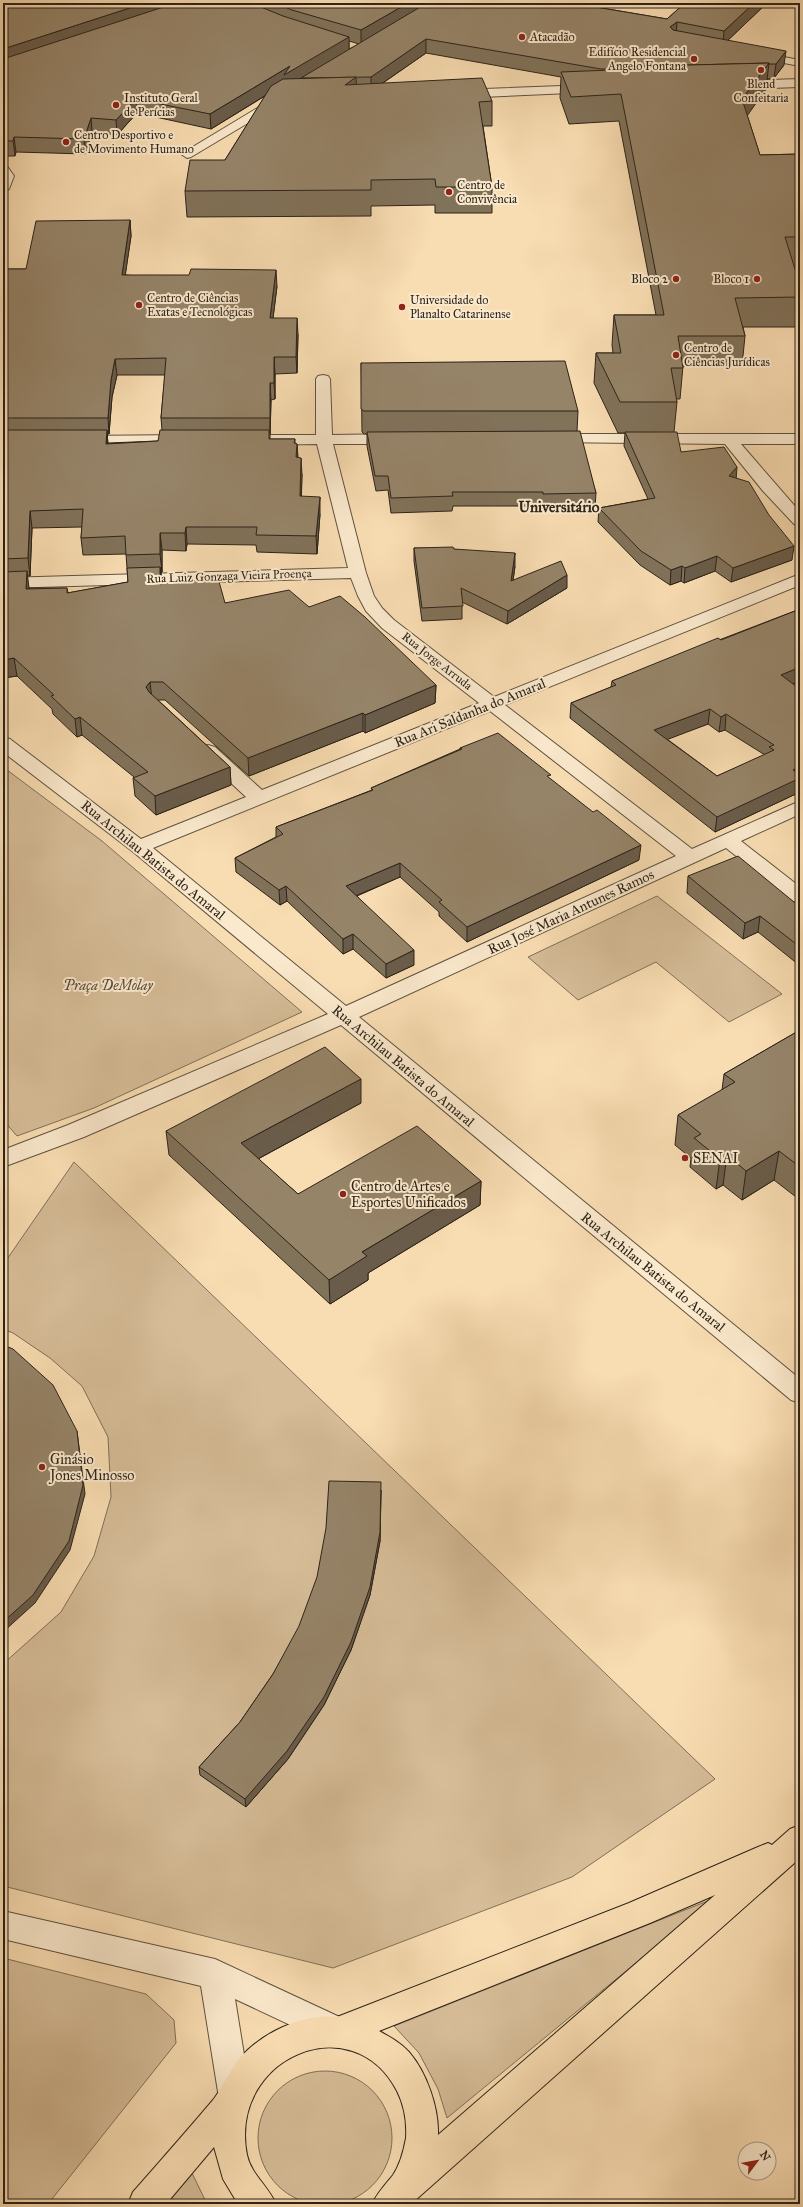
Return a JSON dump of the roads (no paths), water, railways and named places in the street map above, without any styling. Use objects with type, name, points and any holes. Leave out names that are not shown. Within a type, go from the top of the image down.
[{"type":"main road","points":[[338,2032],[667,1902],[795,1843]]},
{"type":"main road","points":[[398,2194],[795,1843]]},
{"type":"main road","points":[[145,2204],[235,2098],[251,2069],[276,2047],[305,2034],[338,2032],[358,2037],[384,2050],[404,2071],[418,2097],[423,2126],[419,2157],[398,2194]]},
{"type":"main road","points":[[235,2098],[229,2127],[231,2158],[243,2185],[259,2204]]},
{"type":"street","points":[[746,53],[800,63]]},
{"type":"street","points":[[728,85],[800,82]]},
{"type":"street","points":[[443,94],[600,89]]},
{"type":"street","points":[[187,154],[279,99],[293,95]]},
{"type":"street","points":[[3,169],[8,176],[3,190]]},
{"type":"street","name":"Rua Jorge Arruda","points":[[324,379],[324,440],[358,572],[366,596],[375,611],[388,624],[690,857]]},
{"type":"street","points":[[538,439],[800,439]]},
{"type":"street","points":[[729,439],[769,488],[800,521]]},
{"type":"street","points":[[66,441],[206,440]]},
{"type":"street","points":[[246,440],[411,440]]},
{"type":"street","name":"Rua Luiz Gonzaga Vieira Proença","points":[[3,583],[358,572]]},
{"type":"street","name":"Rua Ari Saldanha do Amaral","points":[[139,847],[800,579]]},
{"type":"street","points":[[197,741],[259,798]]},
{"type":"street","name":"Rua Archilau Batista do Amaral","points":[[3,743],[72,794],[139,847],[800,1393]]},
{"type":"street","name":"Rua José Maria Antunes Ramos","points":[[3,1158],[76,1131],[343,1016],[800,807]]},
{"type":"street","points":[[727,840],[800,897]]},
{"type":"street","points":[[3,1925],[215,1974],[338,2032]]},
{"type":"street","points":[[215,1974],[235,2098]]},
{"type":"place","name":"Atacadão","points":[[522,37]]},
{"type":"place","name":"Edifício Residencial Angelo Fontana","points":[[694,59]]},
{"type":"place","name":"Blend Confeitaria","points":[[761,70]]},
{"type":"place","name":"Instituto Geral de Perícias","points":[[116,105]]},
{"type":"place","name":"Centro Desportivo e de Movimento Humano","points":[[66,142]]},
{"type":"place","name":"Centro de Convivência","points":[[449,192]]},
{"type":"place","name":"Bloco 2","points":[[676,279]]},
{"type":"place","name":"Bloco 1","points":[[757,279]]},
{"type":"place","name":"Centro de Ciências Exatas e Tecnológicas","points":[[139,305]]},
{"type":"place","name":"Universidade do Planalto Catarinense","points":[[402,307]]},
{"type":"place","name":"Centro de Ciências Jurídicas","points":[[676,355]]},
{"type":"place","name":"SENAI","points":[[685,1158]]},
{"type":"place","name":"Centro de Artes e Esportes Unificados","points":[[343,1194]]},
{"type":"place","name":"Ginásio Jones Minosso","points":[[42,1467]]},
{"type":"district","name":"Universitário","points":[[559,507]]},
{"type":"park label","name":"Praça DeMolay","points":[[108,985]]}]
